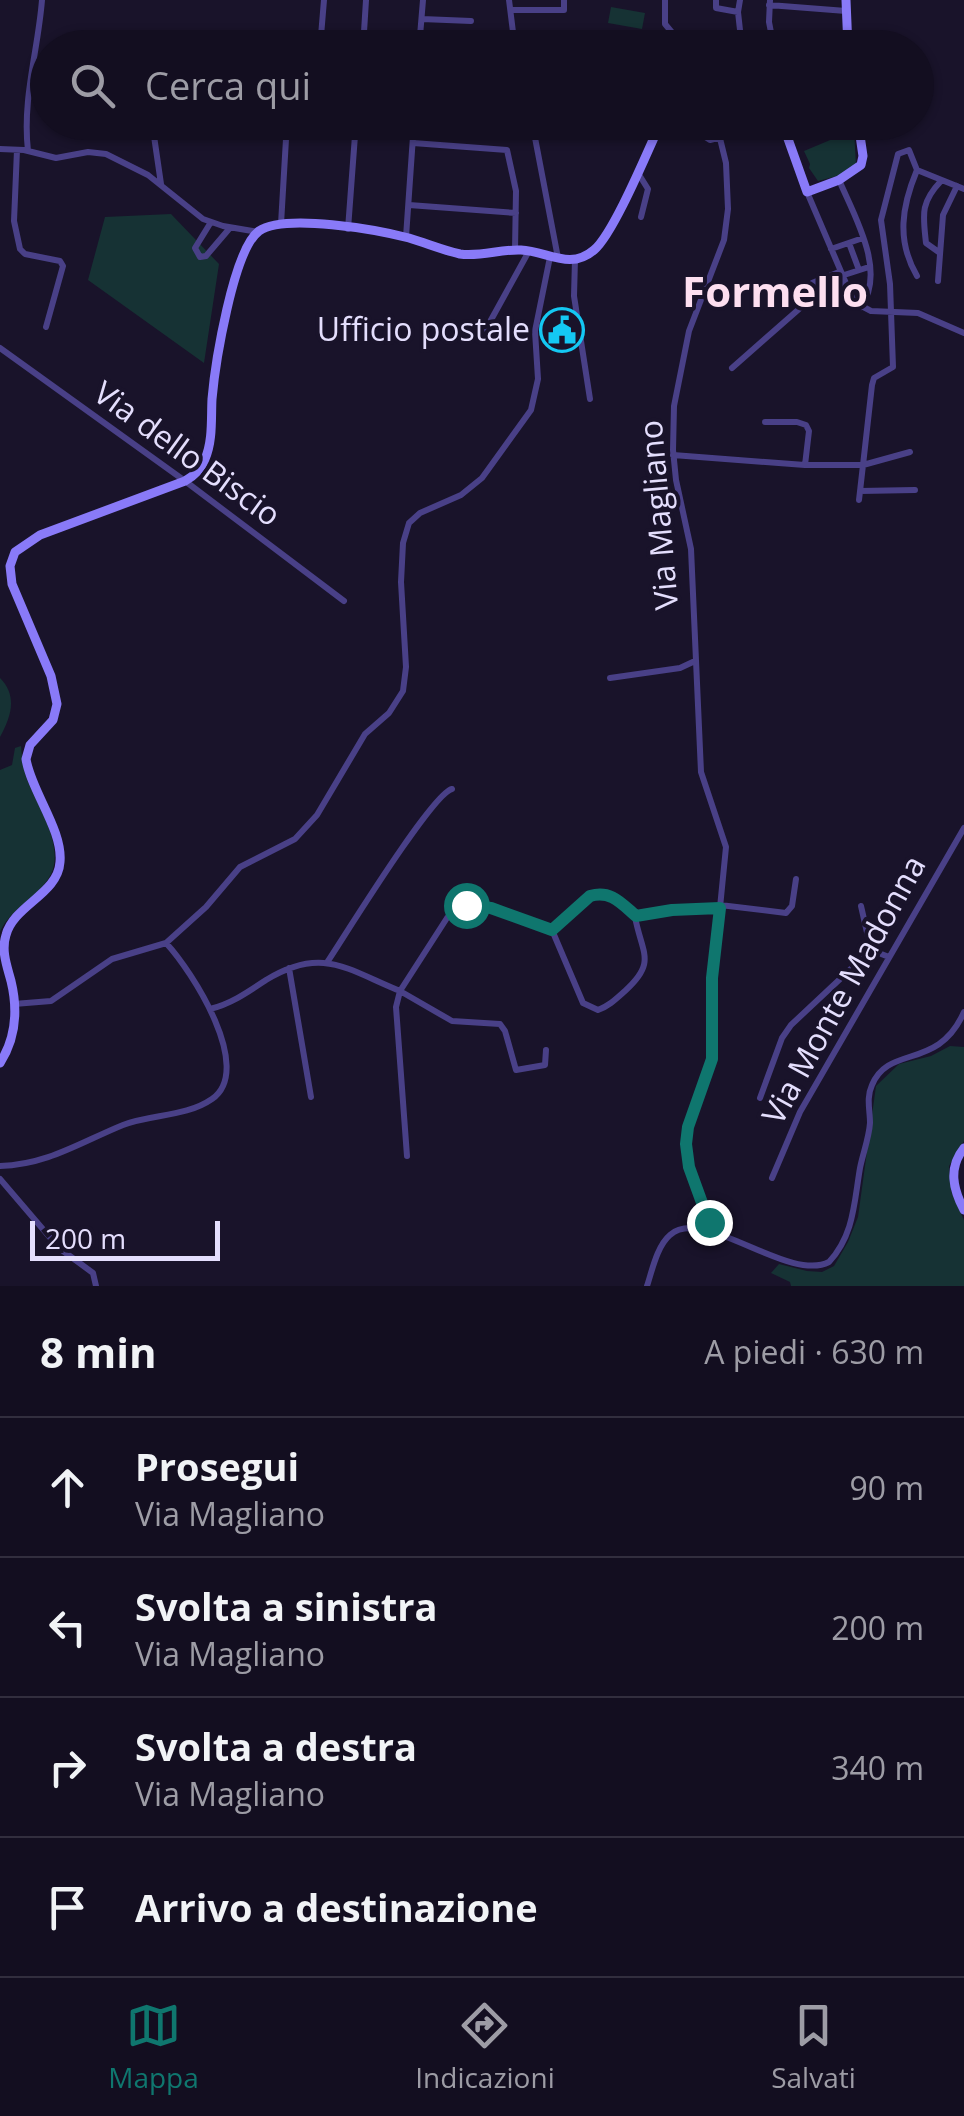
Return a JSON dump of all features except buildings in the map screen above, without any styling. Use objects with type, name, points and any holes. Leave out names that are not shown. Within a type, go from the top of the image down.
[{"type":"street","points":[[40,30],[42,0]]},
{"type":"street","points":[[322,30],[324,0]]},
{"type":"street","points":[[364,30],[366,0]]},
{"type":"street","points":[[421,30],[423,0]]},
{"type":"street","points":[[509,0],[513,30]]},
{"type":"street","points":[[511,10],[564,10],[564,0]]},
{"type":"street","points":[[665,0],[669,30]]},
{"type":"street","points":[[740,0],[741,30]]},
{"type":"street","points":[[716,2],[716,8],[738,12]]},
{"type":"street","points":[[772,30],[770,2],[846,6]]},
{"type":"street","points":[[422,19],[472,21]]},
{"type":"street","points":[[28,150],[30,74]]},
{"type":"street","points":[[155,140],[161,185]]},
{"type":"street","points":[[280,224],[285,140]]},
{"type":"street","points":[[348,229],[355,140]]},
{"type":"street","points":[[406,238],[413,140]]},
{"type":"street","points":[[14,1004],[51,1001],[112,959],[166,944],[204,910],[244,864],[291,841],[306,828],[325,804],[366,734],[400,698],[406,674],[401,582],[407,529],[417,515],[457,497],[485,475],[528,414],[538,379],[535,331],[554,258],[535,140]]},
{"type":"street","points":[[0,150],[28,150],[54,158],[86,152],[103,154],[139,169],[192,212],[230,228],[258,232],[280,224],[348,229],[406,238],[463,254],[515,250],[576,260],[596,249],[653,140]]},
{"type":"street","name":"Via Magliano","points":[[708,1232],[709,1222],[689,1167],[686,1144],[688,1127],[712,1059],[712,978],[726,842],[702,778],[691,549],[673,455],[674,406],[689,332],[724,240],[728,209],[721,140]]},
{"type":"street","points":[[788,140],[850,298],[861,307],[918,313],[964,333]]},
{"type":"street","points":[[807,192],[857,169],[862,162],[860,140]]},
{"type":"street","points":[[413,143],[508,150],[516,213],[515,250]]},
{"type":"street","points":[[17,149],[14,224],[20,248],[25,254],[58,260],[63,266],[46,327]]},
{"type":"street","points":[[914,490],[860,496],[873,381],[893,367],[882,212],[899,152],[905,150],[912,153],[917,170],[903,218],[906,254],[917,276]]},
{"type":"street","points":[[917,170],[961,188],[944,210],[938,280]]},
{"type":"street","points":[[637,172],[648,189],[640,217]]},
{"type":"street","points":[[839,180],[870,267],[870,290],[861,307]]},
{"type":"street","points":[[940,180],[928,194],[924,209],[926,243],[940,253]]},
{"type":"street","points":[[409,205],[516,213]]},
{"type":"street","points":[[211,222],[195,248],[202,258],[230,228]]},
{"type":"street","points":[[0,1063],[13,1034],[14,1004],[4,954],[6,936],[12,922],[56,876],[60,856],[26,759],[30,745],[53,720],[57,698],[13,587],[12,557],[22,544],[40,535],[185,481],[196,473],[206,457],[214,379],[242,256],[258,232]]},
{"type":"street","points":[[831,249],[862,238]]},
{"type":"street","points":[[849,243],[860,270]]},
{"type":"street","points":[[486,329],[530,251]]},
{"type":"street","points":[[576,260],[574,296],[590,399]]},
{"type":"street","points":[[732,368],[815,294],[812,282],[870,267]]},
{"type":"street","name":"Via dello Biscio","points":[[0,348],[344,601]]},
{"type":"street","points":[[765,422],[806,425],[809,432],[805,465]]},
{"type":"street","points":[[673,455],[805,465],[862,465],[910,452]]},
{"type":"street","points":[[610,678],[680,668],[696,660]]},
{"type":"street","points":[[328,961],[419,825],[443,792],[452,789]]},
{"type":"street","name":"Via Monte Madonna","points":[[772,1178],[800,1112],[964,828]]},
{"type":"street","points":[[636,916],[720,906],[786,913],[791,908],[796,879]]},
{"type":"street","points":[[407,1156],[396,1006],[400,991],[447,918],[462,906],[486,907],[552,930],[588,1008],[601,1010],[644,972],[636,916],[612,896],[590,896],[552,930]]},
{"type":"street","points":[[861,906],[871,950]]},
{"type":"street","points":[[0,1166],[48,1159],[130,1122],[192,1109],[214,1098],[224,1086],[228,1066],[225,1048],[210,1010],[166,944]]},
{"type":"street","points":[[871,950],[889,958]]},
{"type":"street","points":[[760,1098],[787,1030],[871,950]]},
{"type":"street","points":[[210,1010],[230,1003],[289,968],[328,961],[400,991],[450,1020],[501,1025],[516,1070],[545,1065],[546,1050]]},
{"type":"street","points":[[289,968],[311,1098]]},
{"type":"street","points":[[647,1286],[670,1234],[688,1229],[708,1232],[806,1266],[828,1262],[845,1239],[853,1216],[869,1127],[872,1082],[889,1064],[924,1055],[940,1045],[964,1012]]},
{"type":"street","points":[[964,1148],[953,1167],[956,1192],[964,1210]]},
{"type":"street","points":[[0,1179],[58,1248],[93,1273],[96,1286]]},
{"type":"green space","points":[[611,7],[645,13],[642,29],[608,23]]},
{"type":"green space","points":[[830,140],[855,140],[856,165],[841,175],[818,181],[804,151]]},
{"type":"green space","points":[[171,214],[219,264],[204,363],[88,280],[105,217]]},
{"type":"green space","points":[[0,678],[9,692],[11,707],[0,737]]},
{"type":"green space","points":[[21,746],[26,777],[52,837],[54,863],[40,890],[11,916],[0,932],[0,770],[12,765],[15,748]]},
{"type":"green space","points":[[950,1046],[964,1047],[964,1141],[949,1166],[952,1194],[964,1220],[964,1286],[791,1286],[771,1273],[779,1264],[822,1272],[834,1266],[858,1217],[876,1086],[899,1064],[931,1056]]},
{"type":"place","name":"Ufficio postale","points":[[562,330]]},
{"type":"district","name":"Formello","points":[[775,292]]},
{"type":"route","points":[[466,905],[491,908],[552,930],[590,896],[598,894],[612,896],[636,916],[720,908],[712,978],[712,1059],[688,1127],[686,1144],[689,1167],[709,1222]]}]
